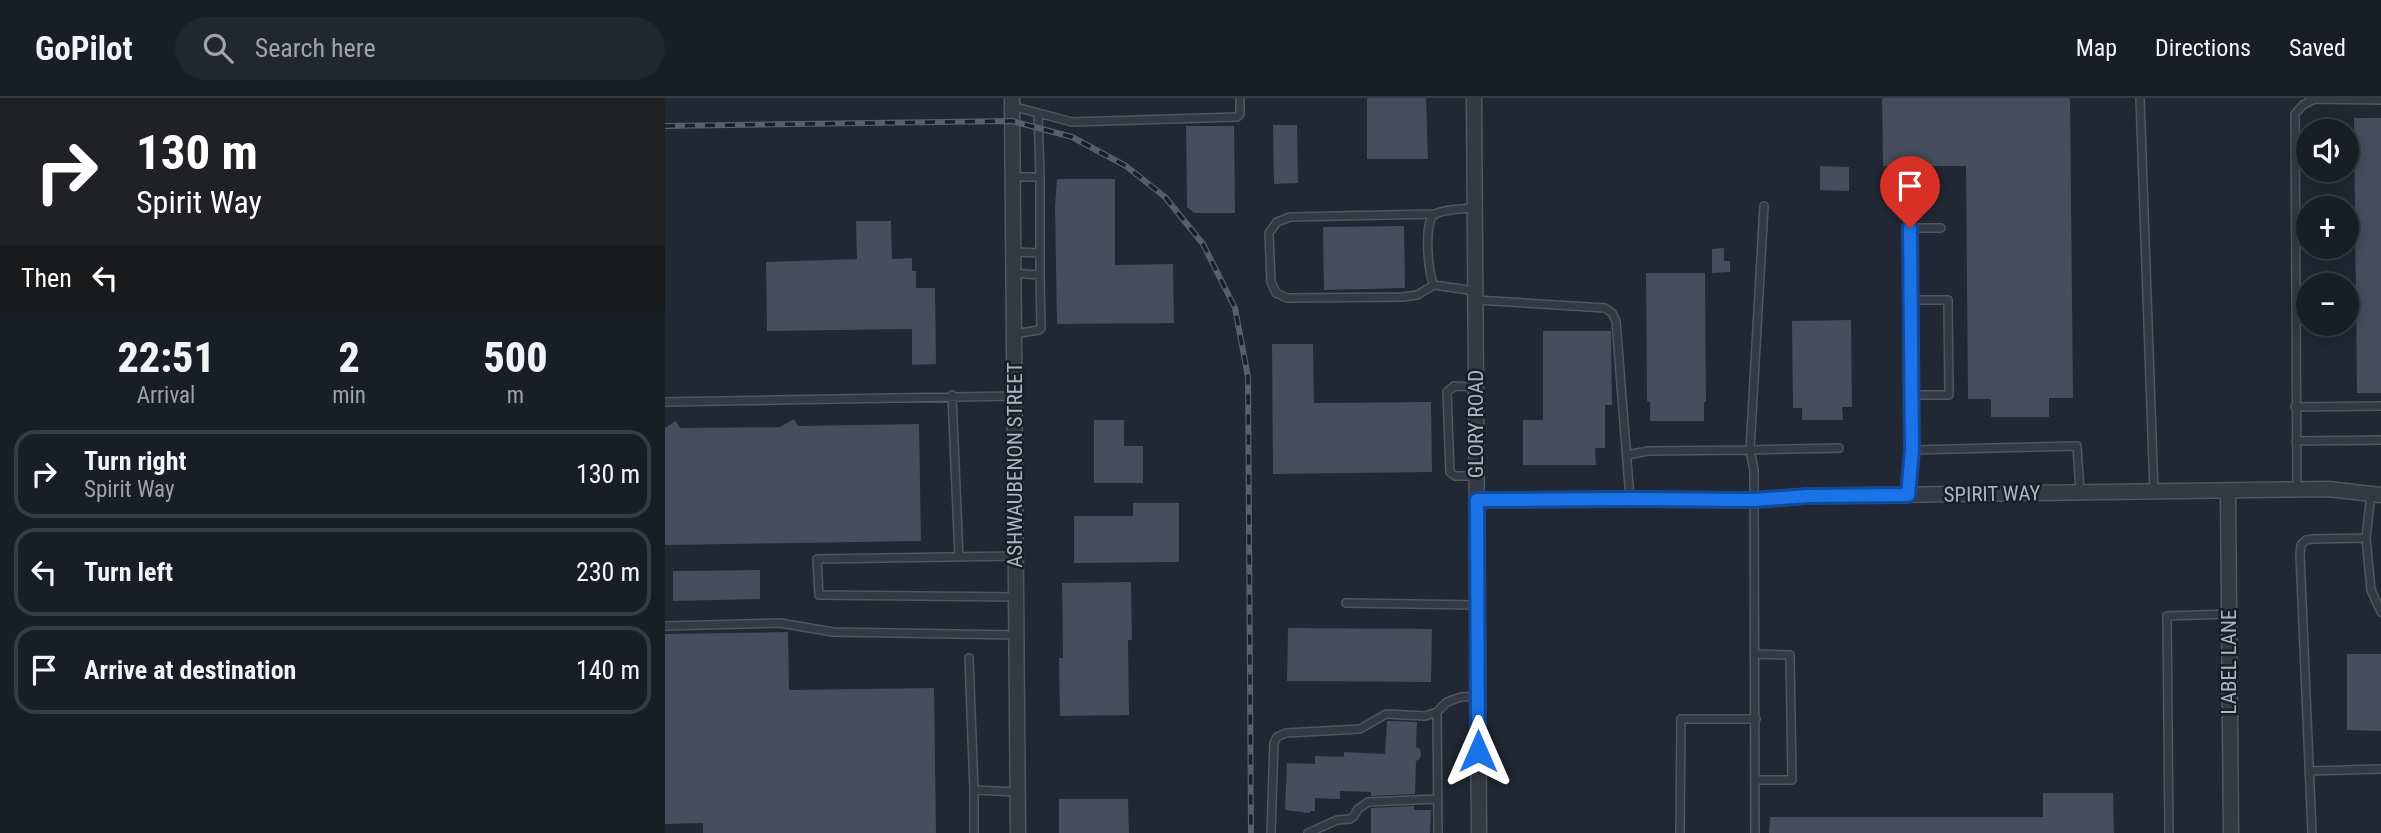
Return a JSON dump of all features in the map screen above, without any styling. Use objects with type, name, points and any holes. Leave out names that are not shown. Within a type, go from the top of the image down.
[{"type":"street","name":"GLORY ROAD","points":[[1474,98],[1479,833]]},
{"type":"street","name":"ASHWAUBENON STREET","points":[[1012,102],[1018,833]]},
{"type":"street","name":"SPIRIT WAY","points":[[1477,500],[1754,500],[1807,496],[2329,489],[2376,494]]},
{"type":"street","name":"LABEL LANE","points":[[2228,491],[2231,833]]},
{"type":"lane","points":[[1012,102],[1038,113],[1072,122],[1237,117],[1240,114],[1240,98]]},
{"type":"lane","points":[[2140,98],[2154,492]]},
{"type":"lane","points":[[2297,490],[2295,114],[2302,105],[2314,99],[2381,100]]},
{"type":"lane","points":[[1014,334],[1041,328],[1038,113]]},
{"type":"lane","points":[[1013,177],[1040,177]]},
{"type":"lane","points":[[1755,833],[1754,500],[1750,450],[1764,206]]},
{"type":"lane","points":[[1434,285],[1417,295],[1287,298],[1276,293],[1271,282],[1269,233],[1277,222],[1290,217],[1436,214],[1475,208]]},
{"type":"lane","points":[[1436,214],[1430,218],[1428,227],[1429,278],[1434,285],[1475,296],[1605,308],[1612,313],[1616,321],[1630,499]]},
{"type":"lane","points":[[1908,495],[1912,450],[1910,228],[1941,228]]},
{"type":"lane","points":[[1013,252],[1040,253]]},
{"type":"lane","points":[[1014,273],[1040,275]]},
{"type":"lane","points":[[1909,300],[1948,300],[1949,394],[1911,395]]},
{"type":"lane","points":[[1476,387],[1454,386],[1447,392],[1450,471],[1455,476],[1476,476]]},
{"type":"lane","points":[[952,395],[959,557]]},
{"type":"lane","points":[[665,402],[1014,396]]},
{"type":"lane","points":[[2295,407],[2381,406]]},
{"type":"lane","points":[[2296,442],[2381,440]]},
{"type":"lane","points":[[1912,450],[2077,446],[2080,493]]},
{"type":"lane","points":[[1627,455],[1648,451],[1839,448]]},
{"type":"lane","points":[[2376,494],[2366,538],[2371,590],[2381,612]]},
{"type":"lane","points":[[2312,833],[2301,545],[2306,540],[2313,539],[2366,538]]},
{"type":"lane","points":[[1016,556],[817,559],[819,595],[1016,597]]},
{"type":"lane","points":[[1346,603],[1477,606]]},
{"type":"lane","points":[[2169,833],[2167,616],[2229,614]]},
{"type":"lane","points":[[665,626],[781,623],[833,632],[1016,635]]},
{"type":"lane","points":[[1755,654],[1790,654],[1792,780],[1756,780]]},
{"type":"lane","points":[[969,658],[974,833]]},
{"type":"lane","points":[[1271,833],[1274,743],[1277,737],[1286,733],[1360,729],[1386,714],[1425,716],[1437,712],[1447,702],[1461,697],[1478,696]]},
{"type":"lane","points":[[1437,712],[1438,833]]},
{"type":"lane","points":[[1680,833],[1681,719],[1756,719]]},
{"type":"lane","points":[[2309,771],[2381,769]]},
{"type":"lane","points":[[974,790],[1017,792]]},
{"type":"lane","points":[[1308,833],[1337,820],[1350,819],[1358,808],[1368,802],[1437,799]]},
{"type":"building","points":[[1367,98],[1426,98],[1428,159],[1367,159]]},
{"type":"building","points":[[1882,98],[2070,98],[2073,398],[2049,398],[2049,417],[1991,417],[1991,399],[1968,399],[1966,166],[1883,166]]},
{"type":"building","points":[[2381,118],[2381,393],[2357,393],[2359,273],[2356,273],[2356,259],[2359,259],[2359,196],[2355,196],[2355,182],[2359,182],[2359,119],[2354,119]]},
{"type":"building","points":[[1273,125],[1297,125],[1298,183],[1274,184]]},
{"type":"building","points":[[1186,126],[1234,126],[1235,213],[1194,213],[1187,207]]},
{"type":"building","points":[[1820,166],[1849,167],[1849,191],[1820,190]]},
{"type":"building","points":[[1057,179],[1115,179],[1115,265],[1173,264],[1174,323],[1057,324]]},
{"type":"building","points":[[856,221],[891,221],[892,259],[912,258],[912,271],[916,271],[916,288],[935,288],[936,364],[912,365],[912,329],[767,331],[766,262],[857,259]]},
{"type":"building","points":[[1404,226],[1405,288],[1324,290],[1323,227]]},
{"type":"building","points":[[1724,248],[1724,261],[1730,261],[1730,272],[1712,273],[1712,249]]},
{"type":"building","points":[[1646,273],[1705,273],[1704,421],[1650,421],[1650,402],[1647,401]]},
{"type":"building","points":[[1851,320],[1852,407],[1842,407],[1843,420],[1802,420],[1802,408],[1793,408],[1792,321]]},
{"type":"building","points":[[1543,331],[1611,331],[1612,405],[1605,405],[1605,448],[1595,448],[1596,465],[1523,465],[1523,420],[1543,420]]},
{"type":"building","points":[[1272,344],[1313,344],[1314,403],[1431,402],[1432,472],[1273,474]]},
{"type":"building","points":[[794,419],[798,426],[919,424],[921,541],[665,545],[665,428],[676,421],[680,428],[780,427]]},
{"type":"building","points":[[1094,420],[1124,420],[1124,446],[1143,446],[1143,483],[1094,483]]},
{"type":"building","points":[[1133,503],[1179,503],[1179,562],[1074,563],[1074,516],[1133,516]]},
{"type":"building","points":[[760,570],[760,599],[673,601],[673,571]]},
{"type":"building","points":[[1131,582],[1132,640],[1128,640],[1129,715],[1060,716],[1059,658],[1063,658],[1062,583]]},
{"type":"building","points":[[1288,628],[1432,629],[1431,682],[1287,681]]},
{"type":"building","points":[[788,632],[789,690],[934,688],[936,833],[703,833],[703,823],[665,824],[665,634]]},
{"type":"building","points":[[2347,654],[2381,654],[2381,731],[2347,730]]},
{"type":"building","points":[[1387,721],[1417,722],[1416,747],[1421,754],[1416,761],[1415,794],[1371,796],[1371,792],[1340,791],[1340,799],[1315,798],[1315,811],[1310,813],[1285,810],[1287,763],[1315,764],[1315,756],[1344,757],[1344,752],[1385,754]]},
{"type":"building","points":[[2043,793],[2113,793],[2114,833],[1769,833],[1770,817],[2043,817]]},
{"type":"building","points":[[1059,799],[1128,799],[1129,833],[1059,833]]},
{"type":"building","points":[[1414,806],[1414,810],[1431,810],[1430,833],[1371,833],[1371,808]]},
{"type":"railway","points":[[665,126],[1012,121],[1072,137],[1126,166],[1165,197],[1203,244],[1235,308],[1248,377],[1251,833]]},
{"type":"route","points":[[1478,751],[1477,500],[1754,500],[1807,496],[1908,495],[1912,450],[1910,228]]}]
